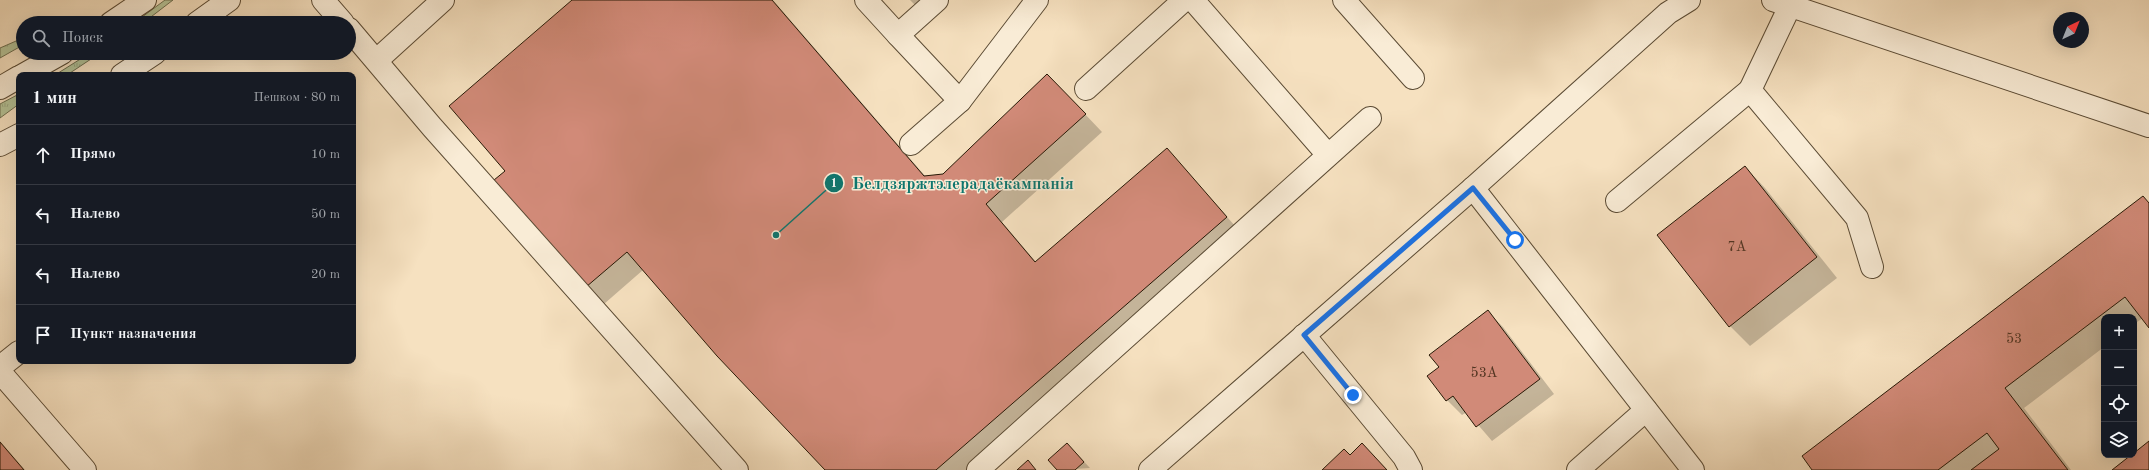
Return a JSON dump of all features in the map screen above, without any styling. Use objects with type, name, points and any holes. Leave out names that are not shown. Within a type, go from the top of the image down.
[{"type":"street","points":[[121,16],[145,0]]},
{"type":"street","points":[[207,16],[229,0]]},
{"type":"street","points":[[323,0],[337,16]]},
{"type":"street","points":[[377,60],[443,0]]},
{"type":"street","points":[[866,0],[960,101]]},
{"type":"street","points":[[898,35],[937,0]]},
{"type":"street","points":[[911,144],[960,101],[1037,0]]},
{"type":"street","points":[[1086,89],[1184,0]]},
{"type":"street","points":[[1193,0],[1328,155]]},
{"type":"street","points":[[1344,0],[1413,78]]},
{"type":"street","points":[[1150,470],[1473,188],[1668,13],[1690,0]]},
{"type":"street","points":[[1617,201],[1750,90],[1782,3],[2149,126]]},
{"type":"street","points":[[356,37],[432,127],[738,470]]},
{"type":"street","points":[[28,72],[50,60]]},
{"type":"street","points":[[126,72],[144,60]]},
{"type":"street","points":[[0,88],[16,79]]},
{"type":"street","points":[[1750,90],[1857,218],[1872,267]]},
{"type":"street","points":[[978,470],[1370,118]]},
{"type":"street","points":[[0,145],[16,137]]},
{"type":"street","points":[[1473,188],[1693,470]]},
{"type":"street","points":[[1304,335],[1404,457],[1411,470]]},
{"type":"street","points":[[0,367],[16,354]]},
{"type":"street","points":[[0,372],[85,470]]},
{"type":"street","points":[[1578,470],[1646,410]]},
{"type":"green space","points":[[165,0],[173,0],[152,16],[143,16]]},
{"type":"green space","points":[[16,41],[16,49],[0,58],[0,48]]},
{"type":"green space","points":[[79,60],[90,60],[72,72],[60,72]]},
{"type":"green space","points":[[16,96],[16,106],[0,118],[0,104]]},
{"type":"building","points":[[572,0],[772,0],[924,176],[943,174],[1047,74],[1086,114],[986,204],[1035,262],[1167,148],[1227,217],[936,470],[825,470],[717,356],[627,252],[586,287],[494,180],[505,171],[449,106]]},
{"type":"building","points":[[1745,166],[1817,257],[1729,327],[1657,235]]},
{"type":"building","points":[[2143,196],[2149,203],[2149,328],[2125,297],[2005,388],[2068,470],[1971,470],[1999,449],[1987,433],[1938,470],[1812,470],[1802,456]]},
{"type":"building","points":[[1488,310],[1540,379],[1476,427],[1453,396],[1446,401],[1427,376],[1439,367],[1429,355]]},
{"type":"building","points":[[2149,441],[2149,470],[2112,470],[2127,458],[2137,458],[2137,451]]},
{"type":"building","points":[[0,442],[24,470],[0,470]]},
{"type":"building","points":[[1067,443],[1084,462],[1075,470],[1057,470],[1048,460]]},
{"type":"building","points":[[1362,443],[1387,470],[1322,470],[1344,449],[1350,455]]},
{"type":"building","points":[[1028,460],[1036,470],[1017,470]]},
{"type":"place","name":"Белдзяржтэлерадаёкампанія","points":[[776,235]]},
{"type":"route","points":[[1353,395],[1304,335],[1473,188],[1515,240]]}]
